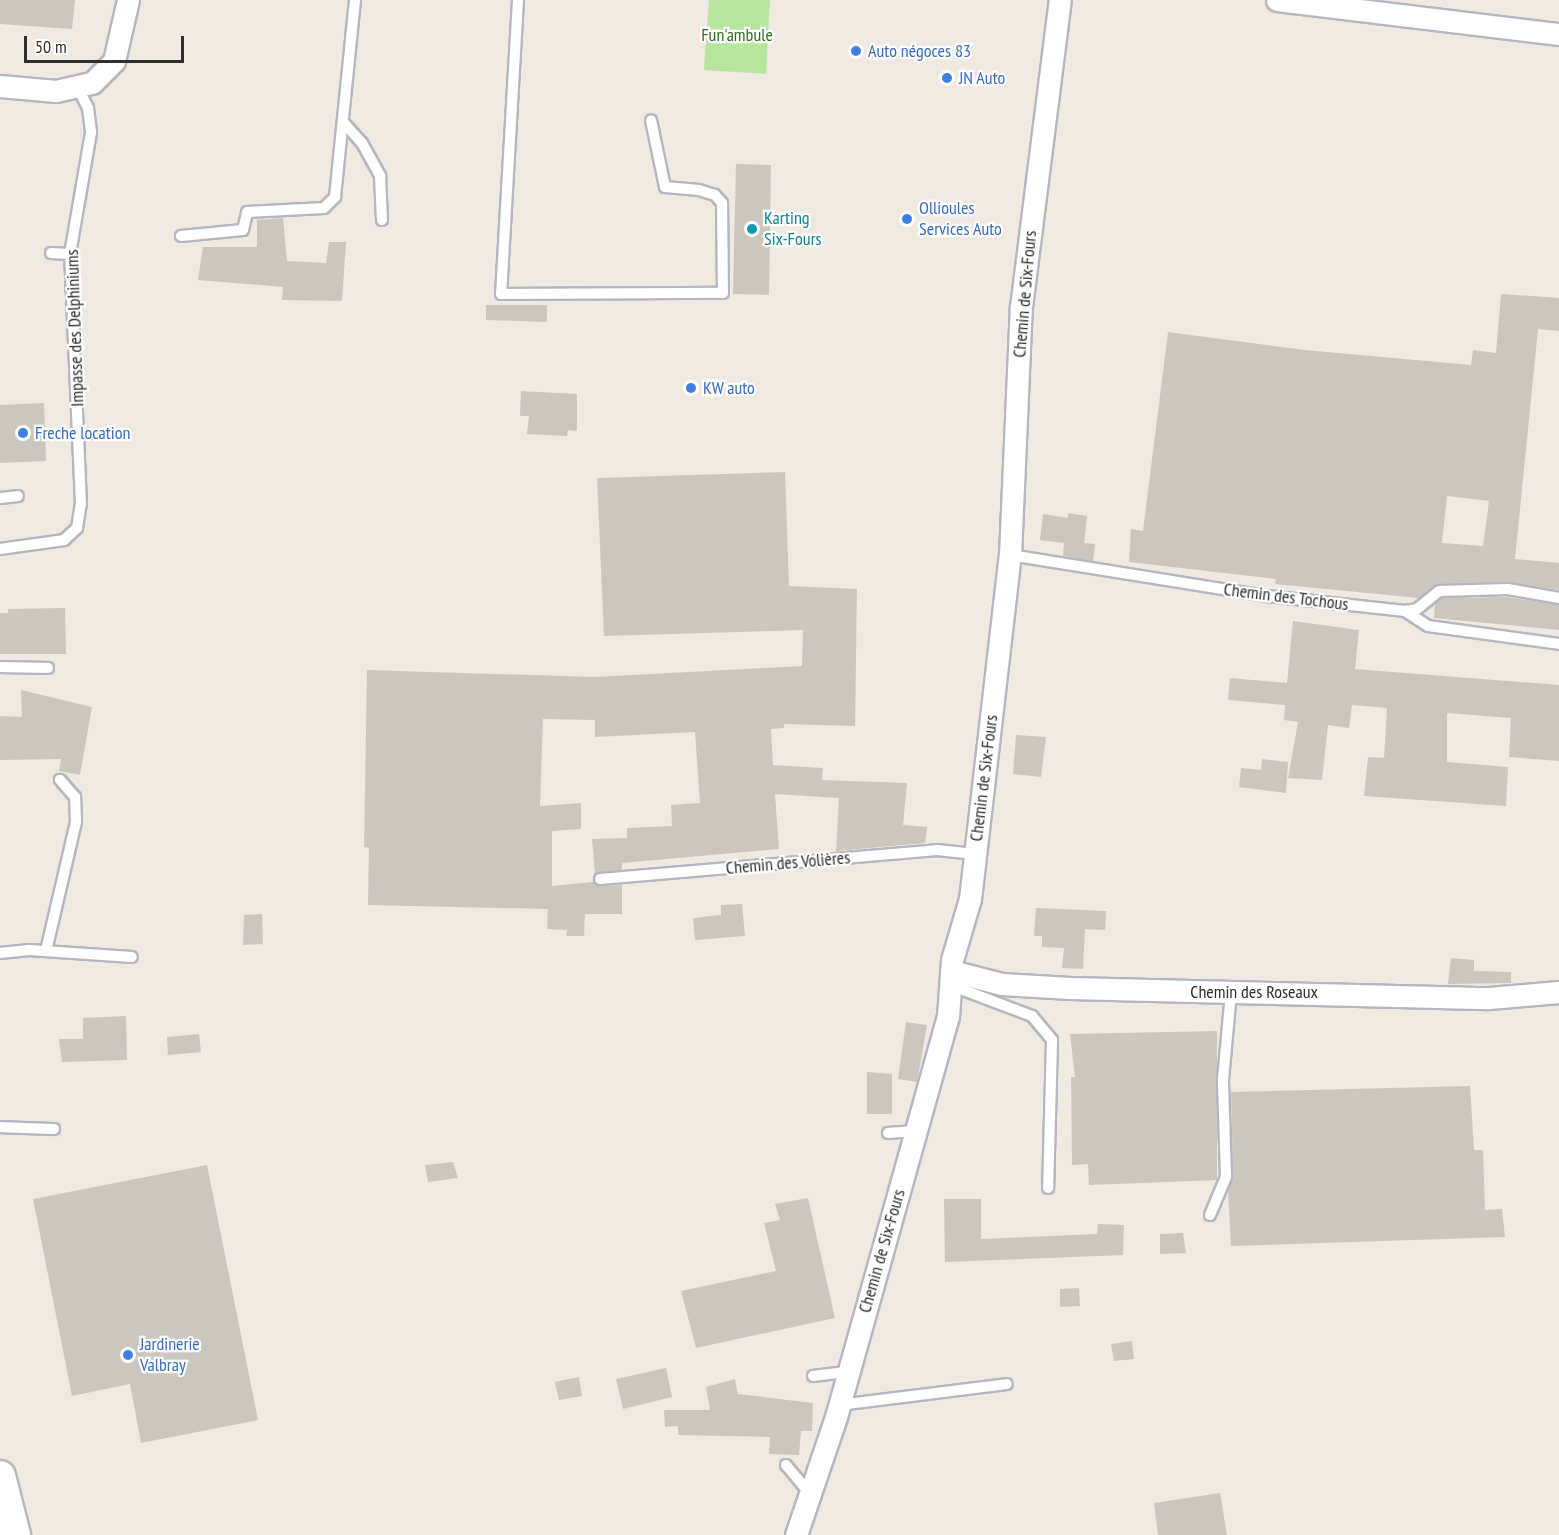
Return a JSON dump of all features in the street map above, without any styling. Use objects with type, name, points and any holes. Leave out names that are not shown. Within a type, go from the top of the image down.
[{"type":"main road","points":[[0,1476],[13,1531]]},
{"type":"street","points":[[0,86],[56,91],[92,83],[114,61],[128,0]]},
{"type":"street","name":"Chemin de Six-Fours","points":[[796,1535],[848,1372],[948,1017],[951,978],[970,899],[1010,555],[1021,307],[1060,0]]},
{"type":"street","points":[[1277,0],[1559,34]]},
{"type":"street","name":"Chemin des Roseaux","points":[[951,978],[1002,984],[1489,998],[1559,992]]},
{"type":"lane","points":[[180,236],[243,230],[247,212],[324,208],[335,197],[355,0]]},
{"type":"lane","points":[[518,0],[501,294],[723,293],[723,203],[715,195],[699,190],[664,187],[651,120]]},
{"type":"lane","name":"Impasse des Delphiniums","points":[[0,549],[64,540],[77,528],[81,504],[70,254],[91,132],[88,108],[77,86]]},
{"type":"lane","points":[[344,123],[362,143],[380,176],[382,220]]},
{"type":"lane","points":[[51,253],[70,254]]},
{"type":"lane","points":[[0,498],[18,496]]},
{"type":"lane","name":"Chemin des Tochous","points":[[1010,555],[1267,596],[1405,611],[1428,626],[1559,644]]},
{"type":"lane","points":[[1405,611],[1417,609],[1438,591],[1508,589],[1559,598]]},
{"type":"lane","points":[[0,668],[48,668]]},
{"type":"lane","points":[[46,951],[75,822],[75,797],[60,780]]},
{"type":"lane","name":"Chemin des Volières","points":[[600,879],[826,855],[938,850],[975,854]]},
{"type":"lane","points":[[0,953],[46,951],[132,957]]},
{"type":"lane","points":[[951,978],[1032,1016],[1052,1040],[1048,1188]]},
{"type":"lane","points":[[1210,1215],[1226,1178],[1223,1080],[1230,1033],[1230,992]]},
{"type":"lane","points":[[0,1127],[54,1129]]},
{"type":"lane","points":[[888,1133],[916,1131]]},
{"type":"lane","points":[[813,1376],[848,1372]]},
{"type":"lane","points":[[838,1406],[1007,1384]]},
{"type":"lane","points":[[786,1465],[810,1494]]},
{"type":"green space","name":"Fun'ambule","points":[[709,0],[770,0],[766,74],[704,70]]},
{"type":"building","points":[[0,0],[75,0],[72,29],[0,24]]},
{"type":"building","name":"Karting Six-Fours","points":[[736,164],[771,165],[769,295],[733,294]]},
{"type":"building","points":[[283,218],[287,261],[326,263],[329,242],[346,242],[342,301],[282,300],[283,287],[198,280],[203,247],[257,247],[257,220]]},
{"type":"building","points":[[1501,294],[1559,298],[1559,331],[1538,329],[1515,559],[1559,563],[1559,590],[1508,582],[1439,584],[1419,598],[1275,584],[1276,579],[1129,562],[1131,529],[1143,531],[1168,332],[1305,350],[1471,365],[1473,350],[1496,353]],"holes":[[[1447,496],[1489,501],[1483,546],[1442,543]]]},
{"type":"building","points":[[486,305],[547,305],[547,322],[486,320]]},
{"type":"building","points":[[521,391],[577,394],[577,431],[568,430],[567,436],[527,434],[529,416],[520,416]]},
{"type":"building","name":"Freche location","points":[[44,403],[46,461],[0,463],[0,405]]},
{"type":"building","points":[[785,472],[789,586],[857,589],[855,726],[784,724],[784,728],[771,729],[773,765],[823,768],[822,780],[907,783],[903,825],[927,827],[925,843],[836,851],[839,798],[775,794],[779,849],[622,863],[622,870],[595,874],[592,839],[627,838],[627,828],[672,826],[671,805],[700,803],[695,732],[595,737],[595,720],[543,719],[540,806],[581,803],[581,829],[552,831],[552,886],[593,882],[600,886],[622,885],[622,914],[585,914],[584,936],[566,936],[567,930],[547,929],[548,909],[368,905],[369,848],[364,847],[367,670],[595,677],[802,666],[803,630],[604,636],[597,478]]},
{"type":"building","points":[[1068,513],[1087,516],[1084,543],[1095,544],[1093,561],[1063,556],[1064,543],[1040,540],[1043,514],[1068,518]]},
{"type":"building","points":[[1507,597],[1559,605],[1559,630],[1434,618],[1435,604],[1442,598]]},
{"type":"building","points":[[65,608],[66,654],[0,654],[0,613],[8,613],[8,609]]},
{"type":"building","points":[[1293,621],[1359,630],[1355,669],[1559,685],[1559,761],[1509,757],[1511,718],[1447,713],[1447,762],[1508,767],[1506,806],[1364,796],[1368,757],[1384,758],[1387,708],[1352,705],[1349,728],[1328,725],[1322,780],[1288,778],[1298,722],[1284,720],[1285,705],[1228,700],[1230,678],[1287,683]]},
{"type":"building","points":[[21,690],[92,707],[80,775],[59,771],[61,759],[0,760],[0,716],[22,717]]},
{"type":"building","points":[[1016,735],[1046,737],[1041,777],[1013,774]]},
{"type":"building","points":[[1262,759],[1288,762],[1286,793],[1239,787],[1241,768],[1261,770]]},
{"type":"building","points":[[742,904],[745,936],[695,940],[693,918],[721,915],[721,905]]},
{"type":"building","points":[[1036,908],[1106,911],[1105,930],[1085,929],[1083,969],[1062,968],[1064,948],[1042,947],[1042,936],[1034,936]]},
{"type":"building","points":[[262,914],[263,944],[243,945],[244,915]]},
{"type":"building","points":[[1451,958],[1474,960],[1474,971],[1511,972],[1511,983],[1448,984]]},
{"type":"building","points":[[126,1016],[127,1060],[62,1062],[59,1039],[83,1039],[83,1018]]},
{"type":"building","points":[[906,1022],[927,1025],[917,1082],[898,1079]]},
{"type":"building","points":[[1217,1031],[1217,1180],[1089,1185],[1088,1164],[1072,1165],[1071,1077],[1075,1077],[1070,1034]]},
{"type":"building","points":[[199,1034],[201,1052],[168,1055],[167,1037]]},
{"type":"building","points":[[867,1072],[892,1074],[892,1114],[867,1114]]},
{"type":"building","points":[[1470,1086],[1474,1150],[1483,1150],[1485,1210],[1502,1209],[1505,1237],[1231,1246],[1228,1192],[1233,1177],[1231,1092]]},
{"type":"building","points":[[453,1162],[458,1178],[428,1182],[425,1165]]},
{"type":"building","points":[[207,1165],[258,1420],[141,1443],[130,1384],[72,1396],[33,1199]]},
{"type":"building","points":[[808,1198],[835,1318],[696,1348],[681,1291],[776,1271],[764,1223],[780,1220],[775,1204]]},
{"type":"building","points":[[944,1199],[981,1199],[981,1239],[1097,1234],[1098,1224],[1124,1225],[1123,1255],[945,1262]]},
{"type":"building","points":[[1183,1233],[1186,1253],[1160,1254],[1160,1234]]},
{"type":"building","points":[[1079,1288],[1080,1306],[1060,1307],[1060,1289]]},
{"type":"building","points":[[1132,1341],[1134,1359],[1114,1361],[1111,1344]]},
{"type":"building","points":[[666,1368],[672,1397],[623,1409],[616,1379]]},
{"type":"building","points":[[579,1377],[582,1396],[559,1400],[555,1382]]},
{"type":"building","points":[[735,1379],[738,1394],[813,1403],[812,1431],[801,1431],[799,1455],[769,1454],[770,1437],[678,1435],[678,1426],[665,1427],[664,1410],[710,1410],[706,1387]]},
{"type":"building","points":[[1220,1493],[1227,1535],[1158,1535],[1154,1503]]},
{"type":"place","name":"Auto négoces 83","points":[[856,51]]},
{"type":"place","name":"JN Auto","points":[[947,78]]},
{"type":"place","name":"Ollioules Services Auto","points":[[907,219]]},
{"type":"place","name":"Karting Six-Fours","points":[[752,229]]},
{"type":"place","name":"KW auto","points":[[691,388]]},
{"type":"place","name":"Freche location","points":[[23,433]]},
{"type":"place","name":"Jardinerie Valbray","points":[[128,1355]]}]
